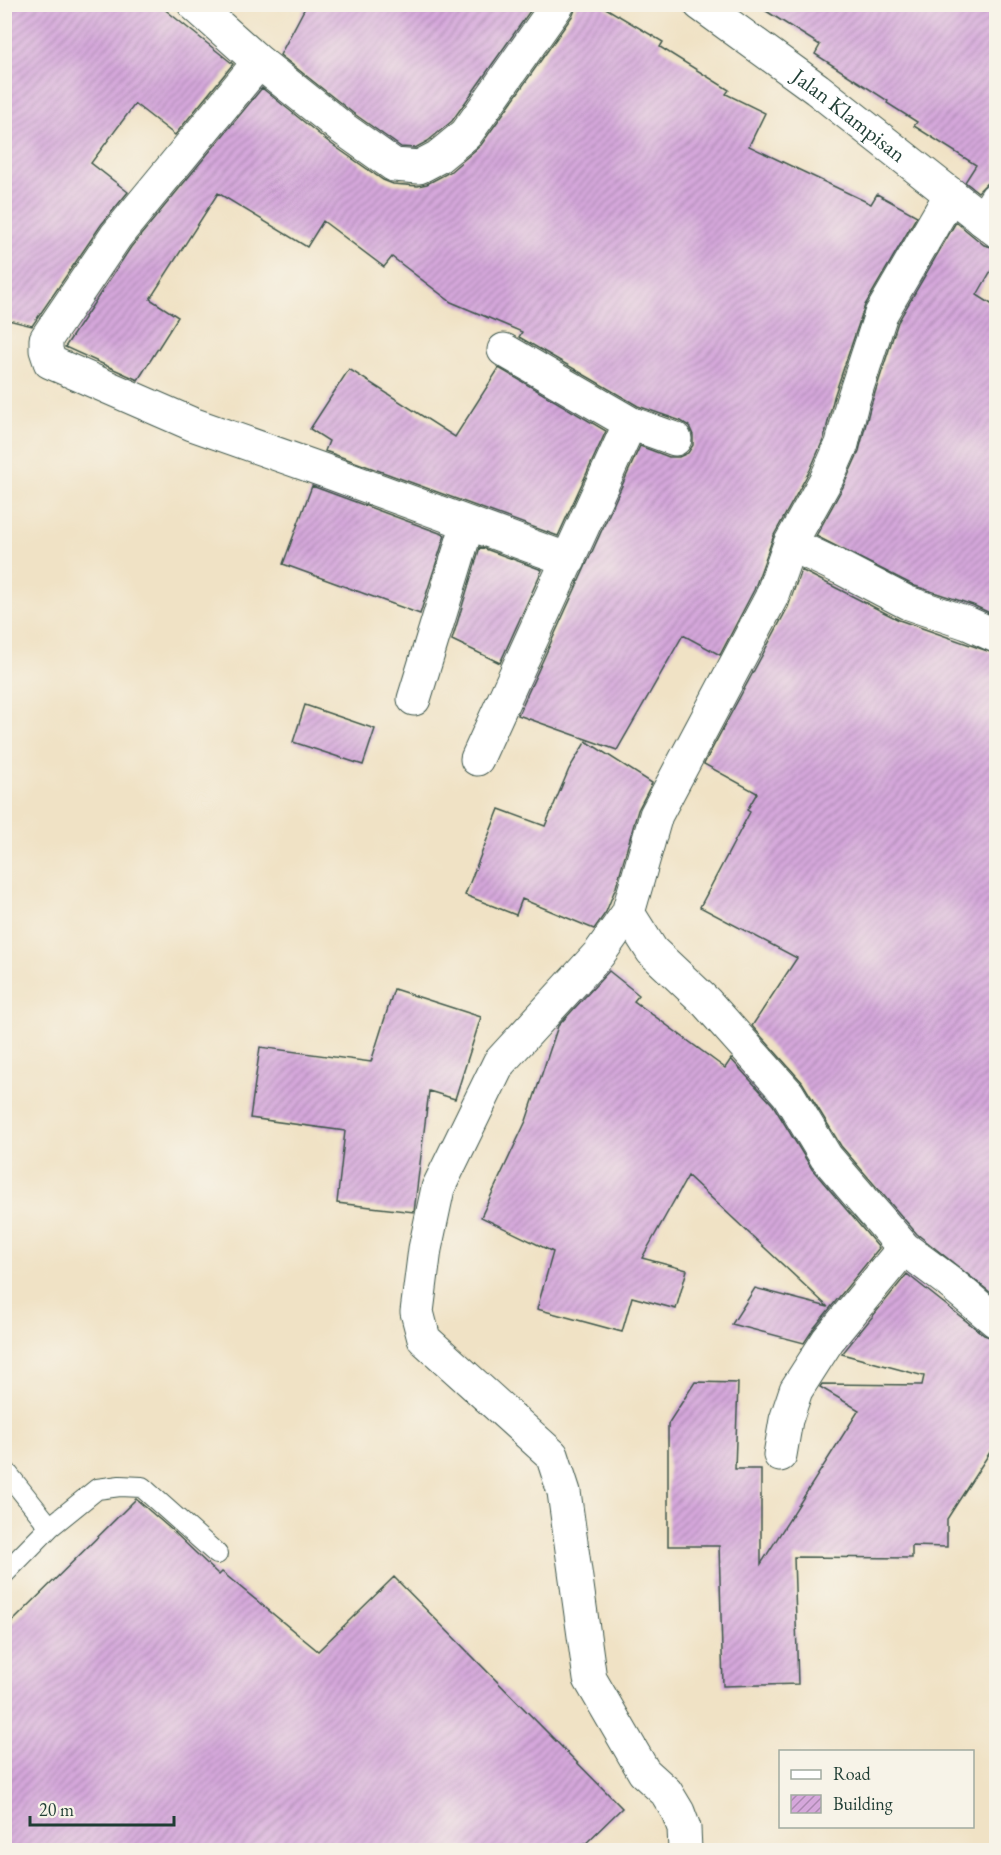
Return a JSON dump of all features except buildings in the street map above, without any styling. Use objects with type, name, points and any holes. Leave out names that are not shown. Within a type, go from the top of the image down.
[{"type":"street","points":[[194,4],[259,62],[342,128],[394,165],[419,167],[438,157],[466,134],[558,4]]},
{"type":"street","name":"Jalan Klampisan","points":[[700,4],[817,89],[951,194],[992,216]]},
{"type":"street","points":[[259,62],[116,236],[46,339],[46,350],[50,362],[192,424],[569,560]]},
{"type":"street","points":[[685,1851],[684,1828],[678,1812],[666,1792],[644,1772],[590,1679],[564,1492],[552,1455],[424,1339],[417,1312],[425,1249],[438,1188],[499,1063],[599,954],[628,913],[656,815],[771,598],[790,544],[827,478],[842,444],[852,403],[881,314],[951,194]]},
{"type":"street","points":[[504,350],[630,423],[675,439]]},
{"type":"street","points":[[477,759],[630,423]]},
{"type":"street","points":[[414,699],[468,523]]},
{"type":"street","points":[[790,544],[841,567],[908,603],[967,623],[996,636]]},
{"type":"street","points":[[628,913],[652,951],[706,1002],[788,1094],[826,1157],[904,1248],[948,1280],[996,1321]]},
{"type":"street","points":[[780,1455],[786,1420],[796,1390],[828,1340],[904,1248]]},
{"type":"lane","points":[[4,1469],[50,1527]]},
{"type":"lane","points":[[4,1574],[50,1527],[97,1489],[120,1486],[142,1487],[218,1554]]}]
